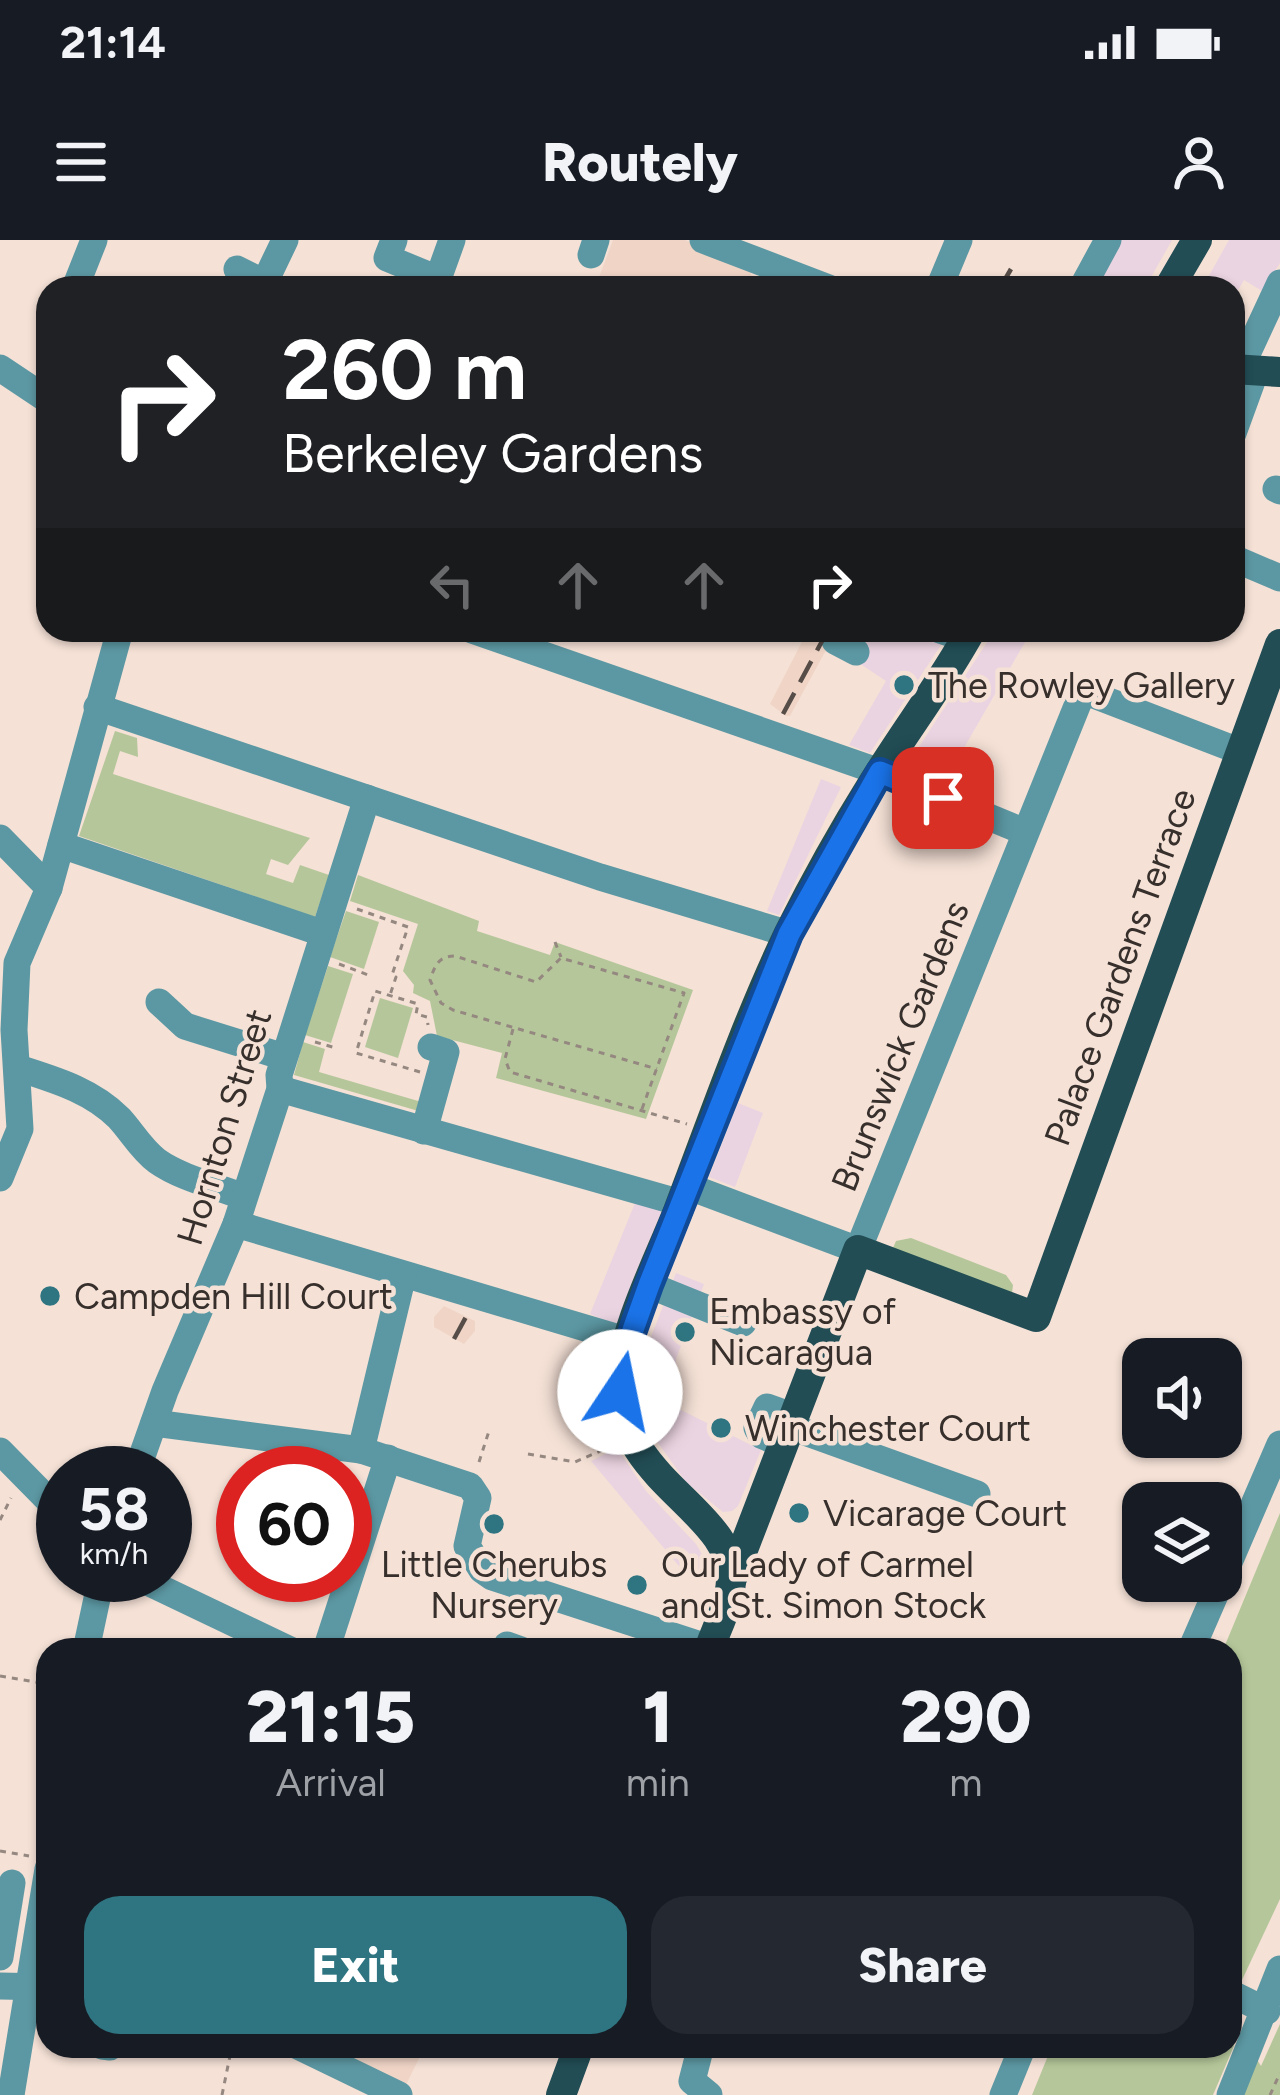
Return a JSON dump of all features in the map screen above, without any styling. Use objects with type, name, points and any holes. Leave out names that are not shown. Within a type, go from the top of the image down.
[{"type":"main road","points":[[1176,276],[1197,240]]},
{"type":"main road","points":[[731,1581],[720,1542],[647,1464],[630,1439],[620,1392],[629,1341],[789,934],[954,642]]},
{"type":"main road","name":"Palace Gardens Terrace","points":[[858,1250],[1036,1317],[1280,644]]},
{"type":"main road","points":[[713,1638],[858,1250]]},
{"type":"main road","points":[[561,2095],[575,2058]]},
{"type":"street","points":[[80,276],[94,240]]},
{"type":"street","points":[[394,240],[387,258],[433,276]]},
{"type":"street","points":[[439,276],[452,240]]},
{"type":"street","points":[[703,240],[798,276]]},
{"type":"street","points":[[944,276],[959,240]]},
{"type":"street","points":[[1088,276],[1108,240]]},
{"type":"street","points":[[269,276],[274,243]]},
{"type":"street","points":[[237,268],[250,276]]},
{"type":"street","points":[[1252,370],[1280,283]]},
{"type":"street","points":[[0,369],[36,392]]},
{"type":"street","points":[[1245,563],[1280,578]]},
{"type":"street","points":[[3,1163],[20,1129],[14,1030],[17,963],[49,888],[117,642]]},
{"type":"street","points":[[506,642],[880,772],[1024,832]]},
{"type":"street","name":"Brunswick Gardens","points":[[858,1250],[1083,691],[1239,751]]},
{"type":"street","points":[[98,707],[600,877],[789,934]]},
{"type":"street","name":"Hornton Street","points":[[146,1446],[240,1210],[280,1089],[279,1075],[318,945],[368,798]]},
{"type":"street","points":[[0,838],[49,888]]},
{"type":"street","points":[[61,845],[318,945]]},
{"type":"street","points":[[159,1002],[185,1026],[284,1057]]},
{"type":"street","points":[[424,1131],[446,1052],[431,1047]]},
{"type":"street","points":[[18,1068],[62,1082],[94,1099],[116,1115],[153,1158],[240,1210],[403,1275],[629,1341]]},
{"type":"street","points":[[280,1089],[424,1131],[684,1195],[858,1250]]},
{"type":"street","points":[[329,1638],[374,1454],[403,1275]]},
{"type":"street","points":[[649,1285],[743,1322]]},
{"type":"street","points":[[154,1423],[374,1454],[470,1486],[478,1498],[467,1546],[482,1570],[677,1638]]},
{"type":"street","points":[[790,1430],[976,1494]]},
{"type":"street","points":[[1242,1532],[1280,1444]]},
{"type":"street","points":[[0,1450],[36,1487]]},
{"type":"street","points":[[89,1638],[96,1602]]},
{"type":"street","points":[[187,1602],[260,1638]]},
{"type":"street","points":[[1196,1638],[1212,1602]]},
{"type":"street","points":[[0,1957],[11,1883]]},
{"type":"street","points":[[11,2095],[34,2036],[25,1986],[36,1906]]},
{"type":"street","points":[[1231,2095],[1280,1969]]},
{"type":"street","points":[[1242,1999],[1267,2011]]},
{"type":"street","points":[[323,2058],[399,2095]]},
{"type":"street","points":[[698,2058],[692,2081],[709,2095]]},
{"type":"street","points":[[1003,2095],[1018,2058]]},
{"type":"path","points":[[333,899],[408,927],[390,995]]},
{"type":"path","points":[[555,942],[561,958]]},
{"type":"path","points":[[318,945],[371,976]]},
{"type":"path","points":[[561,958],[536,982],[445,956],[436,963],[430,980],[442,1003],[453,1010],[657,1069]]},
{"type":"path","points":[[561,958],[685,993],[642,1109]]},
{"type":"path","points":[[431,1047],[427,1017],[416,1014],[418,1004],[375,991],[356,1053],[439,1078]]},
{"type":"path","points":[[513,1027],[505,1059],[511,1072],[708,1131]]},
{"type":"path","points":[[470,1486],[489,1431]]},
{"type":"path","points":[[528,1454],[575,1462],[630,1439]]},
{"type":"path","points":[[0,1520],[25,1476]]},
{"type":"path","points":[[0,1676],[36,1682]]},
{"type":"path","points":[[0,1851],[36,1861]]},
{"type":"path","points":[[221,2095],[229,2058]]},
{"type":"path","points":[[1270,2095],[1280,2073]]},
{"type":"shaded area","points":[[613,240],[685,240],[749,265],[753,276],[600,276]]},
{"type":"shaded area","points":[[1116,240],[1172,240],[1152,276],[1096,276]]},
{"type":"shaded area","points":[[1229,240],[1280,240],[1280,263],[1262,291],[1245,276],[1209,276]]},
{"type":"shaded area","points":[[802,642],[830,642],[790,716],[770,704]]},
{"type":"shaded area","points":[[849,642],[943,642],[870,753],[849,745],[886,681],[856,661]]},
{"type":"shaded area","points":[[987,642],[1025,642],[946,779],[911,767],[911,759]]},
{"type":"shaded area","points":[[821,779],[841,787],[779,915],[767,911]]},
{"type":"shaded area","points":[[738,1103],[763,1113],[735,1187],[709,1177]]},
{"type":"shaded area","points":[[635,1203],[662,1211],[618,1326],[590,1314]]},
{"type":"shaded area","points":[[676,1273],[704,1284],[676,1359],[679,1409],[761,1450],[732,1511],[723,1512],[686,1482],[651,1433],[644,1412],[639,1376],[643,1357]]},
{"type":"shaded area","points":[[444,1306],[475,1321],[475,1331],[464,1344],[434,1327],[434,1317]]},
{"type":"shaded area","points":[[617,1448],[646,1491],[696,1544],[710,1568],[708,1578],[679,1566],[591,1461]]},
{"type":"shaded area","points":[[343,2058],[419,2058],[405,2087]]},
{"type":"green space","points":[[115,731],[137,738],[138,757],[120,751],[113,774],[310,838],[288,865],[271,859],[266,874],[293,883],[300,865],[329,875],[315,917],[79,836]]},
{"type":"green space","points":[[358,875],[479,921],[477,931],[550,955],[555,942],[693,990],[646,1119],[496,1078],[502,1053],[437,1036],[430,1001],[413,993],[414,985],[403,971],[418,924],[350,901]]},
{"type":"green space","points":[[346,911],[379,922],[364,969],[330,957]]},
{"type":"green space","points":[[328,966],[353,974],[331,1043],[305,1035]]},
{"type":"green space","points":[[380,998],[413,1008],[398,1058],[365,1047]]},
{"type":"green space","points":[[303,1042],[325,1049],[319,1072],[425,1103],[422,1112],[294,1075]]},
{"type":"green space","points":[[911,1238],[1006,1275],[1012,1293],[893,1248],[896,1241]]},
{"type":"green space","points":[[1280,1513],[1280,1899],[1242,1980],[1242,1638],[1228,1638]]},
{"type":"green space","points":[[1280,2024],[1280,2095],[1240,2095],[1256,2058],[1261,2066]]},
{"type":"green space","points":[[1047,2058],[1229,2058],[1213,2095],[1032,2095]]},
{"type":"railway","points":[[1007,276],[1011,269]]},
{"type":"railway","points":[[783,714],[822,642]]},
{"type":"railway","points":[[454,1339],[466,1317]]},
{"type":"place","name":"The Rowley Gallery","points":[[904,685]]},
{"type":"place","name":"Campden Hill Court","points":[[50,1296]]},
{"type":"place","name":"Embassy of Nicaragua","points":[[685,1332]]},
{"type":"place","name":"Winchester Court","points":[[721,1428]]},
{"type":"place","name":"Vicarage Court","points":[[799,1513]]},
{"type":"place","name":"Little Cherubs Nursery","points":[[494,1524]]},
{"type":"place","name":"Our Lady of Carmel and St. Simon Stock","points":[[637,1585]]},
{"type":"route","points":[[620,1392],[629,1341],[649,1285],[789,934],[880,772],[943,798]]}]
